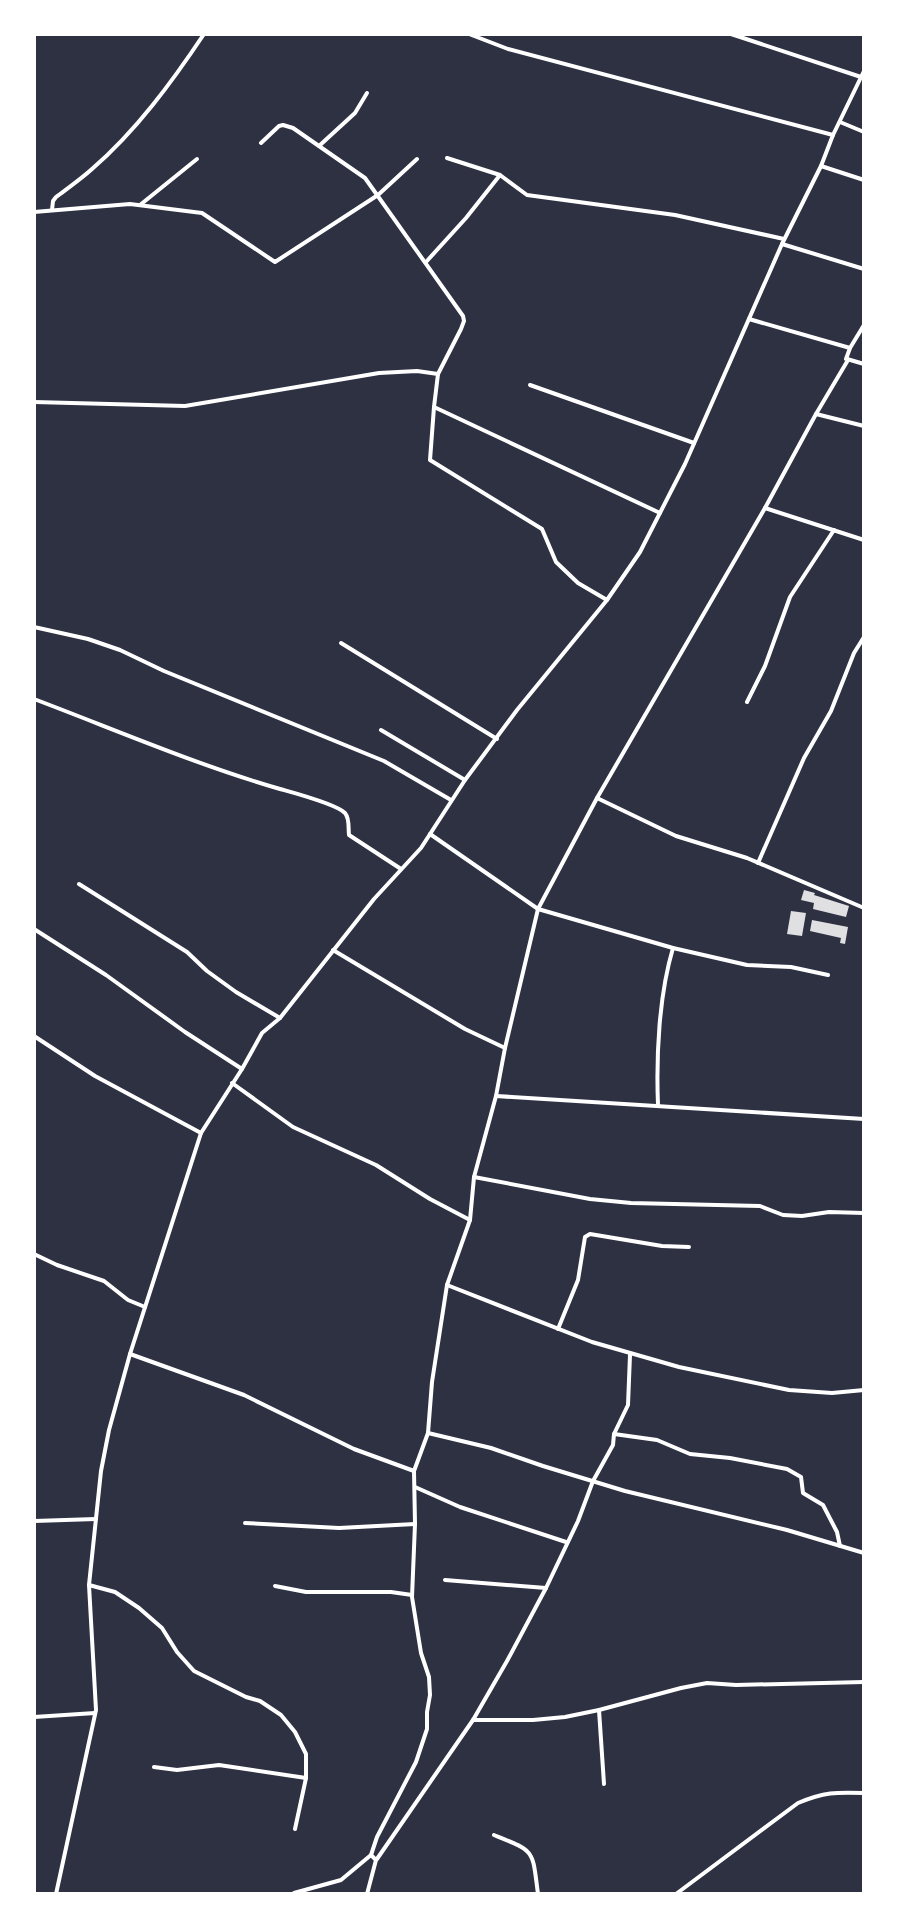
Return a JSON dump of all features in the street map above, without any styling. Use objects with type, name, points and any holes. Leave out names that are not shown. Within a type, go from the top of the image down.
[{"type":"street","points":[[52,210],[56,197],[93,168],[143,115],[181,68],[204,34]]},
{"type":"street","points":[[469,34],[508,49],[833,135]]},
{"type":"street","points":[[731,34],[861,77]]},
{"type":"street","points":[[56,1893],[95,1713],[89,1585],[101,1471],[109,1430],[130,1354],[201,1133],[262,1033],[280,1018],[320,970],[333,950],[421,848],[465,780],[517,710],[607,600],[640,552],[694,443],[783,242],[821,166],[833,135],[864,71]]},
{"type":"street","points":[[319,146],[355,113],[367,93]]},
{"type":"street","points":[[840,122],[864,132]]},
{"type":"street","points":[[261,143],[279,126],[293,128],[365,178],[378,195],[463,316],[464,321],[438,374],[430,460],[542,529],[556,562],[579,584],[607,600]]},
{"type":"street","points":[[447,158],[500,175],[528,195],[675,215],[783,242],[864,269]]},
{"type":"street","points":[[139,205],[197,159]]},
{"type":"street","points":[[34,212],[130,204],[202,213],[275,262],[378,195],[417,159]]},
{"type":"street","points":[[821,166],[864,180]]},
{"type":"street","points":[[426,262],[466,218],[500,175]]},
{"type":"street","points":[[749,319],[850,348]]},
{"type":"street","points":[[294,1893],[340,1880],[370,1855],[416,1762],[427,1729],[429,1677],[421,1653],[412,1595],[415,1524],[414,1471],[428,1433],[432,1382],[447,1285],[470,1220],[474,1177],[496,1096],[538,909],[597,798],[848,360],[846,359],[850,348],[864,325]]},
{"type":"street","points":[[846,359],[864,364]]},
{"type":"street","points":[[34,402],[184,406],[379,373],[417,371],[438,374]]},
{"type":"street","points":[[530,385],[694,443]]},
{"type":"street","points":[[434,407],[660,513]]},
{"type":"street","points":[[816,414],[864,426]]},
{"type":"street","points":[[765,508],[864,540]]},
{"type":"street","points":[[747,702],[765,666],[790,597],[834,530]]},
{"type":"street","points":[[34,627],[88,639],[120,650],[174,675],[384,761],[451,800]]},
{"type":"street","points":[[758,862],[804,758],[831,711],[854,653],[864,637]]},
{"type":"street","points":[[341,643],[497,738]]},
{"type":"street","points":[[34,699],[239,777],[302,795],[338,809],[345,813],[348,820],[349,835],[401,869]]},
{"type":"street","points":[[381,730],[465,780]]},
{"type":"street","points":[[597,798],[676,836],[758,862],[864,908]]},
{"type":"street","points":[[430,834],[538,909],[673,948],[747,965],[791,967],[828,975]]},
{"type":"street","points":[[79,884],[187,952],[207,971],[236,992],[280,1018]]},
{"type":"street","points":[[34,929],[106,975],[185,1032],[242,1069]]},
{"type":"street","points":[[658,1105],[656,1070],[669,962],[673,948]]},
{"type":"street","points":[[333,950],[465,1029],[505,1048]]},
{"type":"street","points":[[34,1036],[95,1076],[201,1133]]},
{"type":"street","points":[[232,1083],[293,1127],[376,1166],[470,1220]]},
{"type":"street","points":[[496,1096],[864,1119]]},
{"type":"street","points":[[474,1177],[590,1200],[759,1206],[783,1215],[802,1216],[829,1212],[864,1213]]},
{"type":"street","points":[[558,1329],[578,1280],[585,1237],[590,1234],[662,1246],[689,1247]]},
{"type":"street","points":[[34,1254],[57,1265],[104,1281],[128,1300],[145,1307]]},
{"type":"street","points":[[447,1285],[558,1329],[630,1354],[730,1380],[789,1390],[832,1393],[864,1390]]},
{"type":"street","points":[[130,1354],[244,1395],[354,1449],[414,1471]]},
{"type":"street","points":[[367,1893],[376,1860],[473,1720],[546,1588],[578,1521],[592,1481],[613,1445],[614,1434],[628,1405],[630,1354]]},
{"type":"street","points":[[428,1433],[491,1448],[625,1491],[787,1530],[864,1553]]},
{"type":"street","points":[[614,1434],[657,1440],[690,1454],[730,1458],[787,1469],[801,1477],[803,1493],[823,1505],[837,1532],[840,1546]]},
{"type":"street","points":[[415,1487],[460,1507],[566,1542]]},
{"type":"street","points":[[34,1521],[96,1519]]},
{"type":"street","points":[[245,1523],[339,1528],[415,1524]]},
{"type":"street","points":[[445,1580],[546,1588]]},
{"type":"street","points":[[89,1585],[115,1592],[139,1608],[162,1628],[177,1652],[194,1671],[246,1697],[260,1701],[281,1715],[295,1732],[306,1754],[306,1778],[295,1829]]},
{"type":"street","points":[[275,1586],[306,1592],[391,1592],[412,1595]]},
{"type":"street","points":[[473,1720],[533,1720],[599,1710],[707,1683],[864,1682]]},
{"type":"street","points":[[599,1710],[604,1784]]},
{"type":"street","points":[[34,1717],[95,1713]]},
{"type":"street","points":[[154,1767],[177,1770],[219,1765],[306,1778]]},
{"type":"street","points":[[676,1893],[798,1803],[819,1794],[864,1793]]},
{"type":"street","points":[[494,1835],[526,1848],[531,1854],[538,1893]]},
{"type":"street","points":[[370,1855],[376,1860]]},
{"type":"building","points":[[804,890],[849,906],[846,917],[813,909],[814,903],[801,900]]},
{"type":"building","points":[[791,911],[806,913],[802,936],[787,934]]},
{"type":"building","points":[[812,920],[848,927],[845,944],[840,943],[841,938],[810,931]]}]
